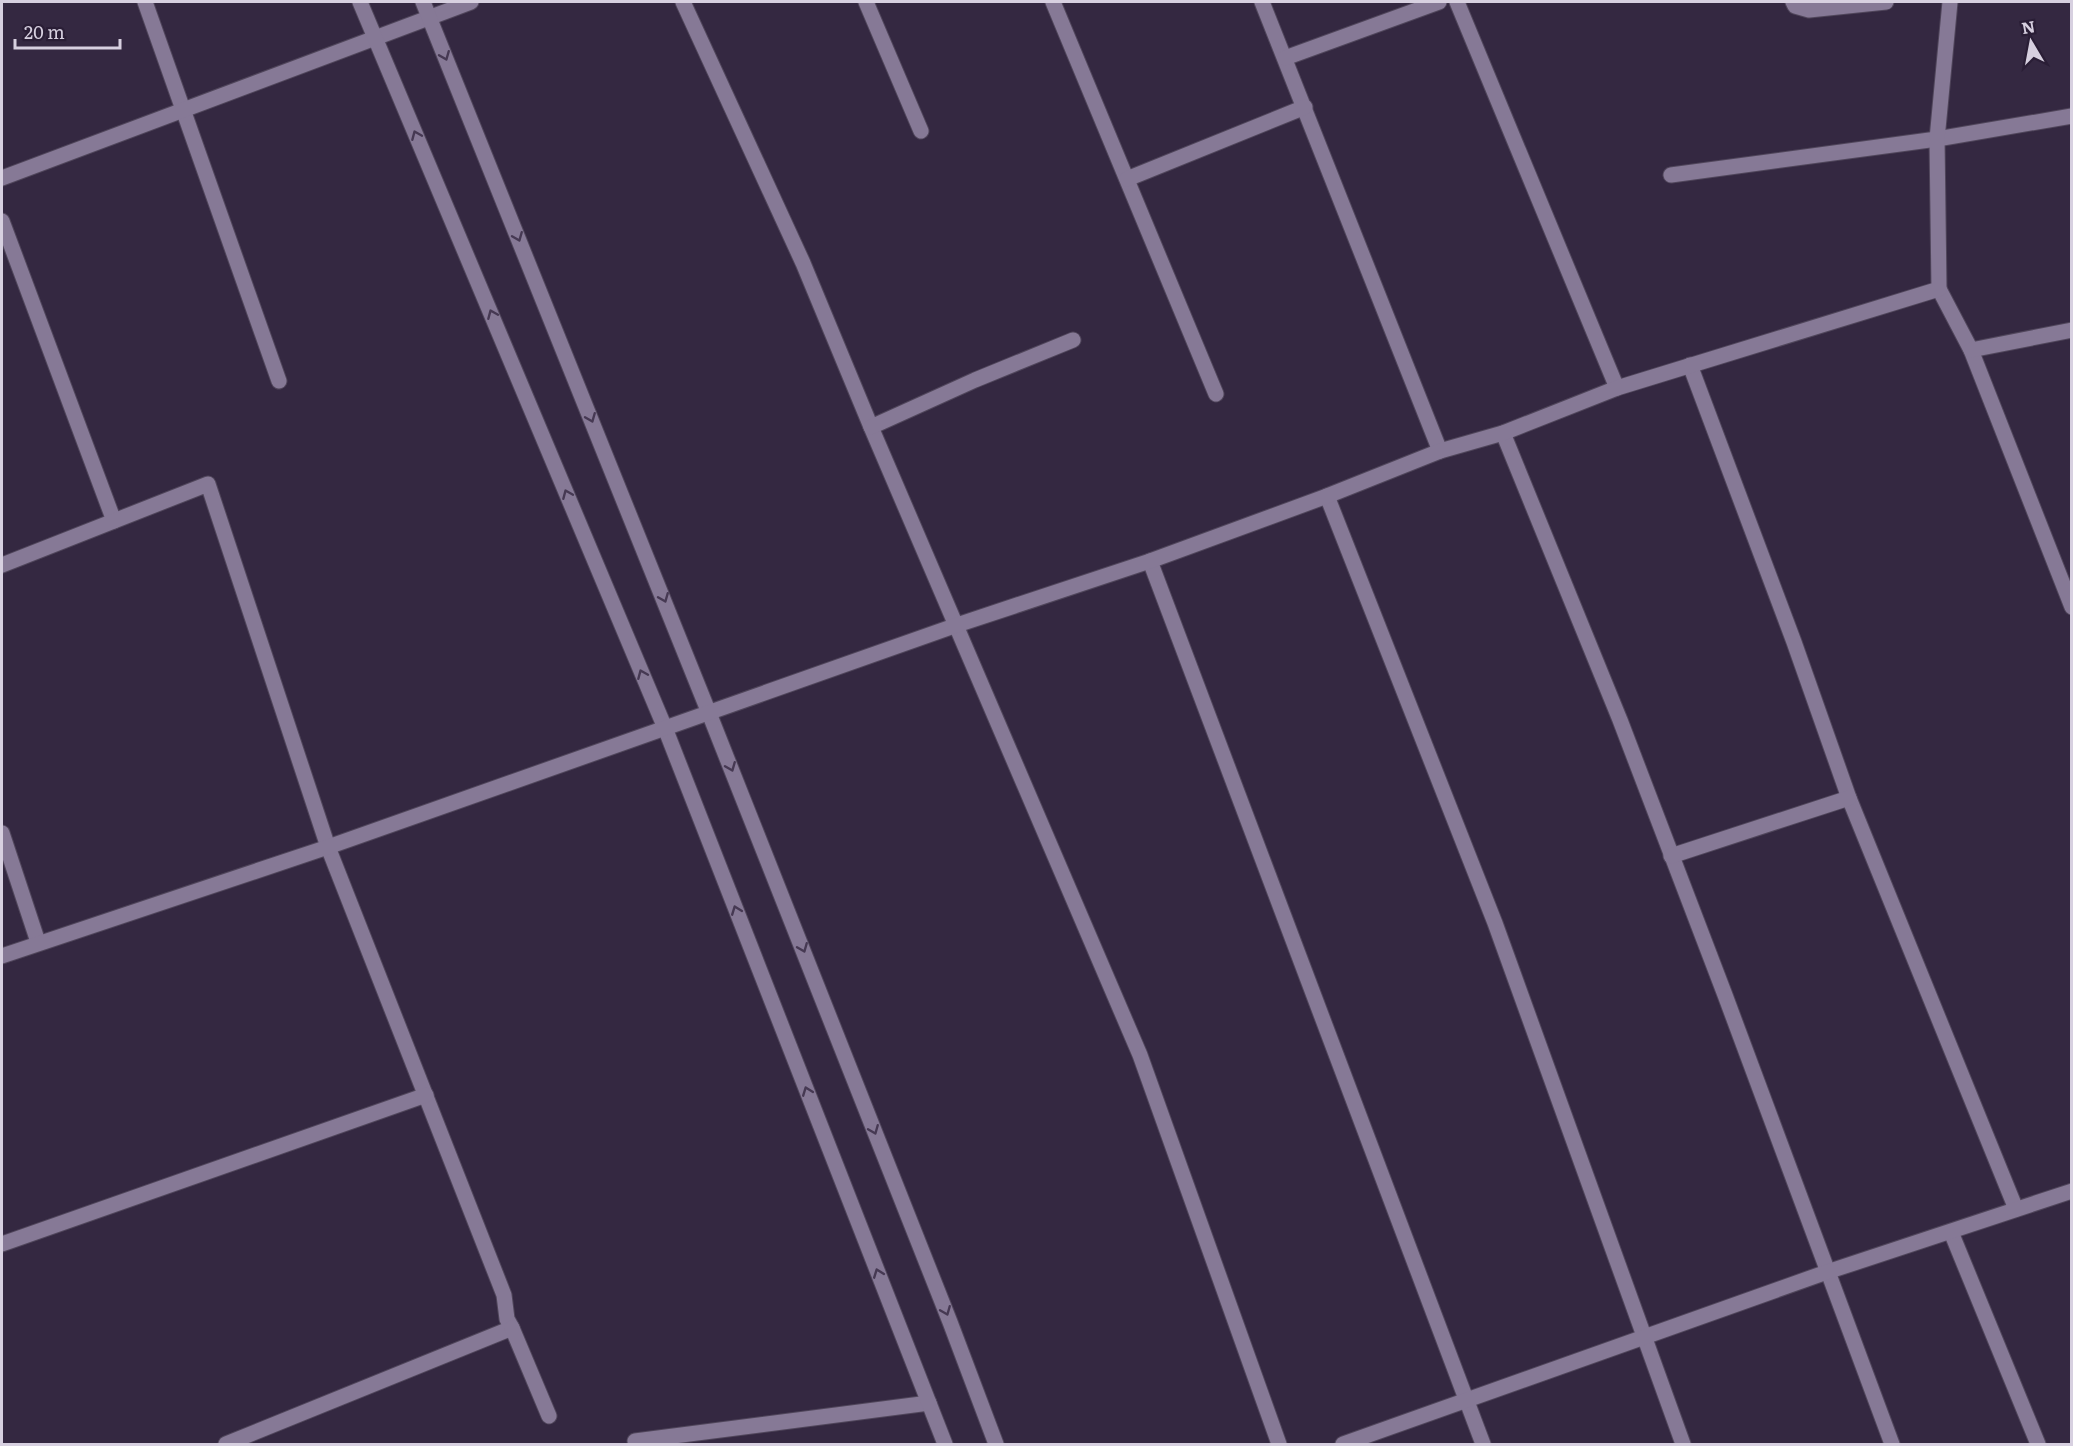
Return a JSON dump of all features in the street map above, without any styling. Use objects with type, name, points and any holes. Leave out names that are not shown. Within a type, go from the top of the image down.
[{"type":"street","points":[[145,2],[279,381]]},
{"type":"street","points":[[360,2],[665,728],[945,1444]]},
{"type":"street","points":[[423,2],[710,712],[996,1444]]},
{"type":"street","points":[[2,178],[375,36],[471,2]]},
{"type":"street","points":[[683,2],[803,262],[871,428],[1140,1055],[1278,1444]]},
{"type":"street","points":[[866,2],[921,131]]},
{"type":"street","points":[[1053,2],[1216,394]]},
{"type":"street","points":[[1262,2],[1440,451]]},
{"type":"street","points":[[1457,2],[1617,388]]},
{"type":"street","points":[[1793,2],[1795,6],[1809,10],[1886,2]]},
{"type":"street","points":[[1950,2],[1937,139],[1939,289],[1971,350],[2072,607]]},
{"type":"street","points":[[1285,58],[1430,3]]},
{"type":"street","points":[[1127,179],[1305,107]]},
{"type":"street","points":[[1671,175],[1937,139],[2072,116]]},
{"type":"street","points":[[2,220],[114,521]]},
{"type":"street","points":[[2,956],[328,847],[957,625],[1150,561],[1327,496],[1440,451],[1503,433],[1617,388],[1939,289]]},
{"type":"street","points":[[1971,350],[2072,330]]},
{"type":"street","points":[[871,428],[975,380],[1073,340]]},
{"type":"street","points":[[1690,365],[1794,642],[1849,798],[2016,1209]]},
{"type":"street","points":[[1503,433],[1620,720],[1892,1444]]},
{"type":"street","points":[[2,565],[208,484],[328,847],[504,1295],[507,1319],[549,1416]]},
{"type":"street","points":[[1327,496],[1495,922],[1683,1444]]},
{"type":"street","points":[[1150,561],[1483,1444]]},
{"type":"street","points":[[1671,856],[1849,798]]},
{"type":"street","points":[[2,833],[39,942]]},
{"type":"street","points":[[2,1244],[426,1095]]},
{"type":"street","points":[[1343,1444],[1827,1272],[2072,1191]]},
{"type":"street","points":[[1950,1232],[2038,1444]]},
{"type":"street","points":[[226,1444],[248,1441],[512,1328]]},
{"type":"street","points":[[635,1441],[929,1403]]}]
